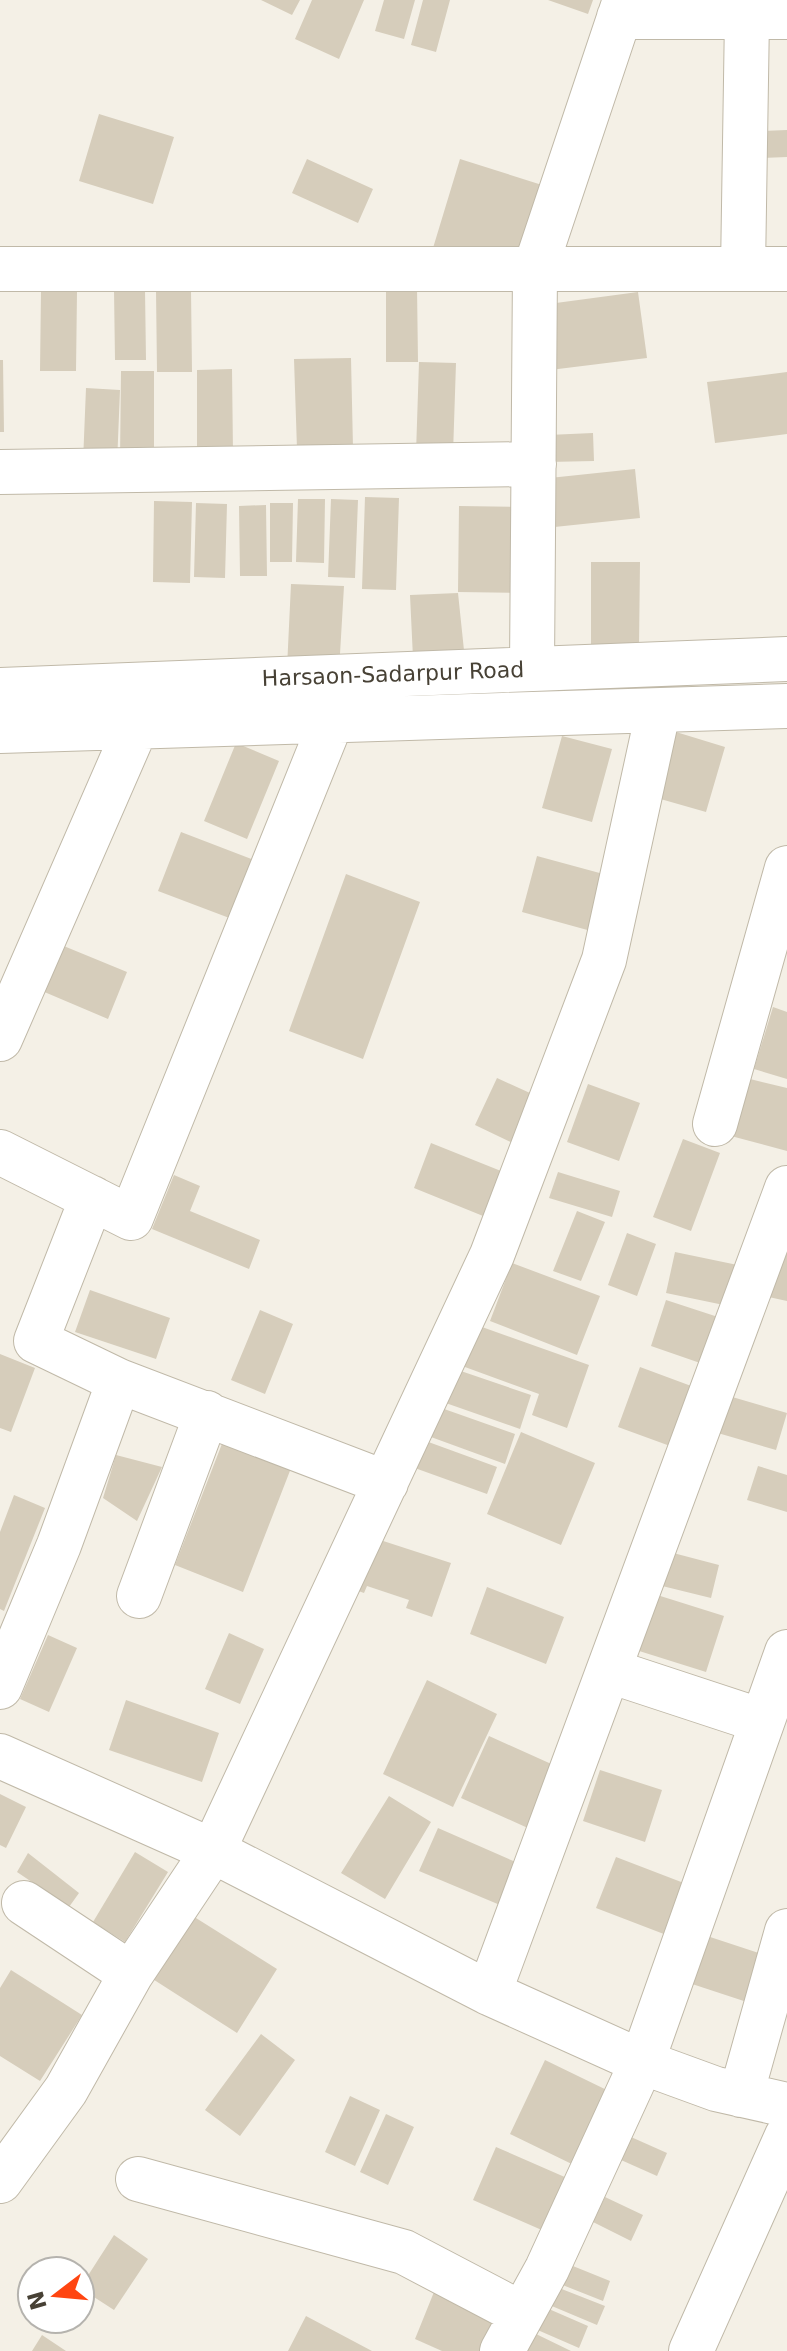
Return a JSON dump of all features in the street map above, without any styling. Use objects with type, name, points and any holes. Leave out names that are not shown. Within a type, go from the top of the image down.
[{"type":"street","points":[[532,668],[535,269],[622,8],[767,17],[743,269]]},
{"type":"street","points":[[0,269],[787,269]]},
{"type":"street","points":[[0,472],[534,464]]},
{"type":"street","name":"Harsaon-Sadarpur Road","points":[[0,690],[787,659]]},
{"type":"street","name":"Harsaon-Sadarpur Road","points":[[0,731],[787,706]]},
{"type":"street","points":[[0,2181],[66,2090],[131,1974],[213,1851],[492,1255],[604,960],[658,712]]},
{"type":"street","points":[[0,1152],[131,1218],[331,722]]},
{"type":"street","points":[[0,1039],[137,725]]},
{"type":"street","points":[[715,1124],[787,871]]},
{"type":"street","points":[[489,1993],[787,1188]]},
{"type":"street","points":[[92,1198],[36,1341],[119,1381],[386,1483]]},
{"type":"street","points":[[0,1687],[59,1545],[119,1381]]},
{"type":"street","points":[[139,1596],[207,1413]]},
{"type":"street","points":[[138,2179],[404,2252],[512,2332],[642,2062],[787,1652]]},
{"type":"street","points":[[610,1671],[762,1721]]},
{"type":"street","points":[[0,1756],[213,1851],[489,1993],[642,2062],[677,2077],[787,2105]]},
{"type":"street","points":[[24,1903],[131,1974]]},
{"type":"street","points":[[741,2095],[787,1931]]},
{"type":"street","points":[[691,2351],[787,2136]]},
{"type":"building","points":[[261,0],[300,0],[292,15]]},
{"type":"building","points":[[312,0],[364,0],[339,59],[295,39]]},
{"type":"building","points":[[384,0],[415,0],[404,39],[375,31]]},
{"type":"building","points":[[423,0],[450,0],[436,52],[411,45]]},
{"type":"building","points":[[548,0],[593,0],[588,14]]},
{"type":"building","points":[[99,114],[174,137],[153,204],[79,181]]},
{"type":"building","points":[[787,130],[787,157],[762,158],[760,131]]},
{"type":"building","points":[[307,159],[373,189],[358,223],[292,193]]},
{"type":"building","points":[[460,159],[542,185],[519,251],[433,248]]},
{"type":"building","points":[[386,287],[417,287],[418,362],[386,362]]},
{"type":"building","points":[[114,290],[145,290],[146,360],[115,360]]},
{"type":"building","points":[[156,290],[191,290],[192,372],[157,372]]},
{"type":"building","points":[[41,291],[77,292],[76,371],[40,371]]},
{"type":"building","points":[[638,292],[647,358],[550,370],[541,305]]},
{"type":"building","points":[[351,358],[353,448],[297,449],[294,359]]},
{"type":"building","points":[[0,360],[3,360],[4,432],[0,432]]},
{"type":"building","points":[[419,362],[456,363],[453,454],[416,453]]},
{"type":"building","points":[[232,369],[233,454],[197,454],[197,370]]},
{"type":"building","points":[[121,371],[154,371],[154,460],[120,460]]},
{"type":"building","points":[[787,372],[787,434],[715,443],[707,382]]},
{"type":"building","points":[[86,388],[120,390],[117,464],[83,462]]},
{"type":"building","points":[[593,433],[594,461],[548,462],[548,435]]},
{"type":"building","points":[[635,469],[640,518],[545,528],[540,479]]},
{"type":"building","points":[[365,497],[399,498],[396,590],[362,589]]},
{"type":"building","points":[[298,499],[325,499],[324,563],[296,562]]},
{"type":"building","points":[[331,499],[358,500],[355,578],[328,577]]},
{"type":"building","points":[[154,501],[192,502],[190,583],[153,582]]},
{"type":"building","points":[[196,503],[227,504],[225,578],[194,577]]},
{"type":"building","points":[[270,503],[293,503],[292,562],[270,562]]},
{"type":"building","points":[[266,505],[267,576],[240,576],[239,506]]},
{"type":"building","points":[[459,506],[520,507],[519,593],[458,592]]},
{"type":"building","points":[[591,562],[640,562],[639,645],[591,645]]},
{"type":"building","points":[[291,584],[344,586],[339,671],[287,668]]},
{"type":"building","points":[[458,593],[465,660],[413,658],[410,595]]},
{"type":"building","points":[[676,732],[725,747],[706,812],[657,798]]},
{"type":"building","points":[[562,736],[612,749],[592,822],[542,808]]},
{"type":"building","points":[[236,743],[279,761],[247,839],[204,821]]},
{"type":"building","points":[[181,832],[254,860],[232,919],[158,891]]},
{"type":"building","points":[[537,856],[607,875],[591,931],[522,912]]},
{"type":"building","points":[[346,874],[420,902],[363,1059],[289,1031]]},
{"type":"building","points":[[54,942],[127,972],[108,1019],[35,988]]},
{"type":"building","points":[[773,1007],[787,1012],[787,1079],[754,1069]]},
{"type":"building","points":[[497,1078],[541,1098],[519,1146],[475,1125]]},
{"type":"building","points":[[746,1078],[787,1088],[787,1151],[731,1136]]},
{"type":"building","points":[[588,1084],[640,1103],[619,1161],[567,1142]]},
{"type":"building","points":[[683,1139],[720,1153],[691,1231],[653,1217]]},
{"type":"building","points":[[431,1143],[506,1173],[488,1218],[414,1188]]},
{"type":"building","points":[[558,1172],[620,1191],[612,1217],[549,1198]]},
{"type":"building","points":[[174,1175],[200,1186],[190,1211],[260,1240],[249,1269],[152,1229]]},
{"type":"building","points":[[577,1211],[605,1222],[581,1281],[553,1271]]},
{"type":"building","points":[[627,1233],[656,1244],[637,1296],[608,1285]]},
{"type":"building","points":[[675,1252],[752,1268],[743,1309],[666,1293]]},
{"type":"building","points":[[773,1252],[787,1255],[787,1301],[764,1296]]},
{"type":"building","points":[[512,1263],[600,1296],[577,1355],[490,1321]]},
{"type":"building","points":[[90,1290],[170,1318],[156,1359],[75,1332]]},
{"type":"building","points":[[666,1300],[718,1317],[703,1364],[651,1346]]},
{"type":"building","points":[[260,1310],[293,1324],[265,1394],[231,1380]]},
{"type":"building","points":[[468,1322],[589,1365],[567,1428],[532,1415],[539,1394],[454,1363]]},
{"type":"building","points":[[0,1354],[35,1368],[11,1432],[0,1428]]},
{"type":"building","points":[[640,1367],[702,1390],[681,1450],[618,1427]]},
{"type":"building","points":[[452,1368],[531,1395],[520,1429],[440,1401]]},
{"type":"building","points":[[722,1394],[787,1413],[776,1450],[711,1431]]},
{"type":"building","points":[[430,1404],[515,1434],[505,1464],[420,1433]]},
{"type":"building","points":[[521,1432],[595,1463],[561,1545],[487,1514]]},
{"type":"building","points":[[225,1436],[293,1463],[243,1592],[175,1565]]},
{"type":"building","points":[[423,1440],[497,1467],[487,1494],[412,1467]]},
{"type":"building","points":[[116,1455],[162,1467],[137,1521],[103,1498]]},
{"type":"building","points":[[758,1466],[787,1475],[787,1512],[747,1500]]},
{"type":"building","points":[[14,1495],[45,1508],[4,1611],[0,1609],[0,1532]]},
{"type":"building","points":[[374,1538],[451,1563],[432,1617],[406,1608],[409,1600],[367,1586],[364,1593],[350,1588]]},
{"type":"building","points":[[658,1549],[719,1565],[711,1598],[650,1583]]},
{"type":"building","points":[[487,1587],[564,1617],[546,1664],[470,1634]]},
{"type":"building","points":[[654,1594],[724,1616],[706,1672],[636,1650]]},
{"type":"building","points":[[229,1633],[264,1649],[240,1704],[205,1689]]},
{"type":"building","points":[[48,1635],[77,1648],[49,1712],[20,1699]]},
{"type":"building","points":[[427,1680],[497,1714],[453,1807],[383,1774]]},
{"type":"building","points":[[126,1700],[219,1733],[202,1782],[109,1750]]},
{"type":"building","points":[[489,1736],[558,1767],[530,1829],[461,1798]]},
{"type":"building","points":[[600,1770],[662,1790],[645,1842],[583,1821]]},
{"type":"building","points":[[0,1794],[26,1807],[6,1848],[0,1845]]},
{"type":"building","points":[[389,1796],[431,1822],[385,1899],[341,1873]]},
{"type":"building","points":[[438,1828],[518,1863],[500,1905],[419,1871]]},
{"type":"building","points":[[135,1852],[168,1872],[125,1942],[93,1922]]},
{"type":"building","points":[[28,1853],[79,1893],[69,1907],[17,1872]]},
{"type":"building","points":[[616,1857],[689,1885],[669,1936],[596,1908]]},
{"type":"building","points":[[188,1913],[277,1969],[237,2033],[148,1976]]},
{"type":"building","points":[[698,1933],[774,1958],[759,2006],[683,1981]]},
{"type":"building","points":[[11,1970],[82,2015],[40,2081],[0,2056],[0,1988]]},
{"type":"building","points":[[261,2034],[295,2060],[240,2136],[205,2110]]},
{"type":"building","points":[[545,2060],[615,2094],[580,2168],[510,2134]]},
{"type":"building","points":[[350,2096],[380,2110],[355,2166],[325,2152]]},
{"type":"building","points":[[386,2114],[414,2127],[388,2185],[360,2172]]},
{"type":"building","points":[[622,2133],[667,2153],[657,2176],[612,2156]]},
{"type":"building","points":[[496,2147],[567,2178],[544,2231],[473,2200]]},
{"type":"building","points":[[605,2197],[643,2215],[631,2241],[593,2222]]},
{"type":"building","points":[[114,2235],[148,2259],[114,2310],[96,2298],[96,2263]]},
{"type":"building","points":[[563,2262],[610,2281],[603,2301],[555,2282]]},
{"type":"building","points":[[554,2286],[605,2306],[597,2325],[547,2304]]},
{"type":"building","points":[[434,2292],[505,2322],[493,2351],[442,2351],[415,2339]]},
{"type":"building","points":[[542,2306],[588,2326],[579,2348],[533,2328]]},
{"type":"building","points":[[306,2316],[372,2351],[288,2351]]},
{"type":"building","points":[[534,2333],[571,2351],[525,2351]]},
{"type":"building","points":[[42,2335],[66,2351],[32,2351]]}]
